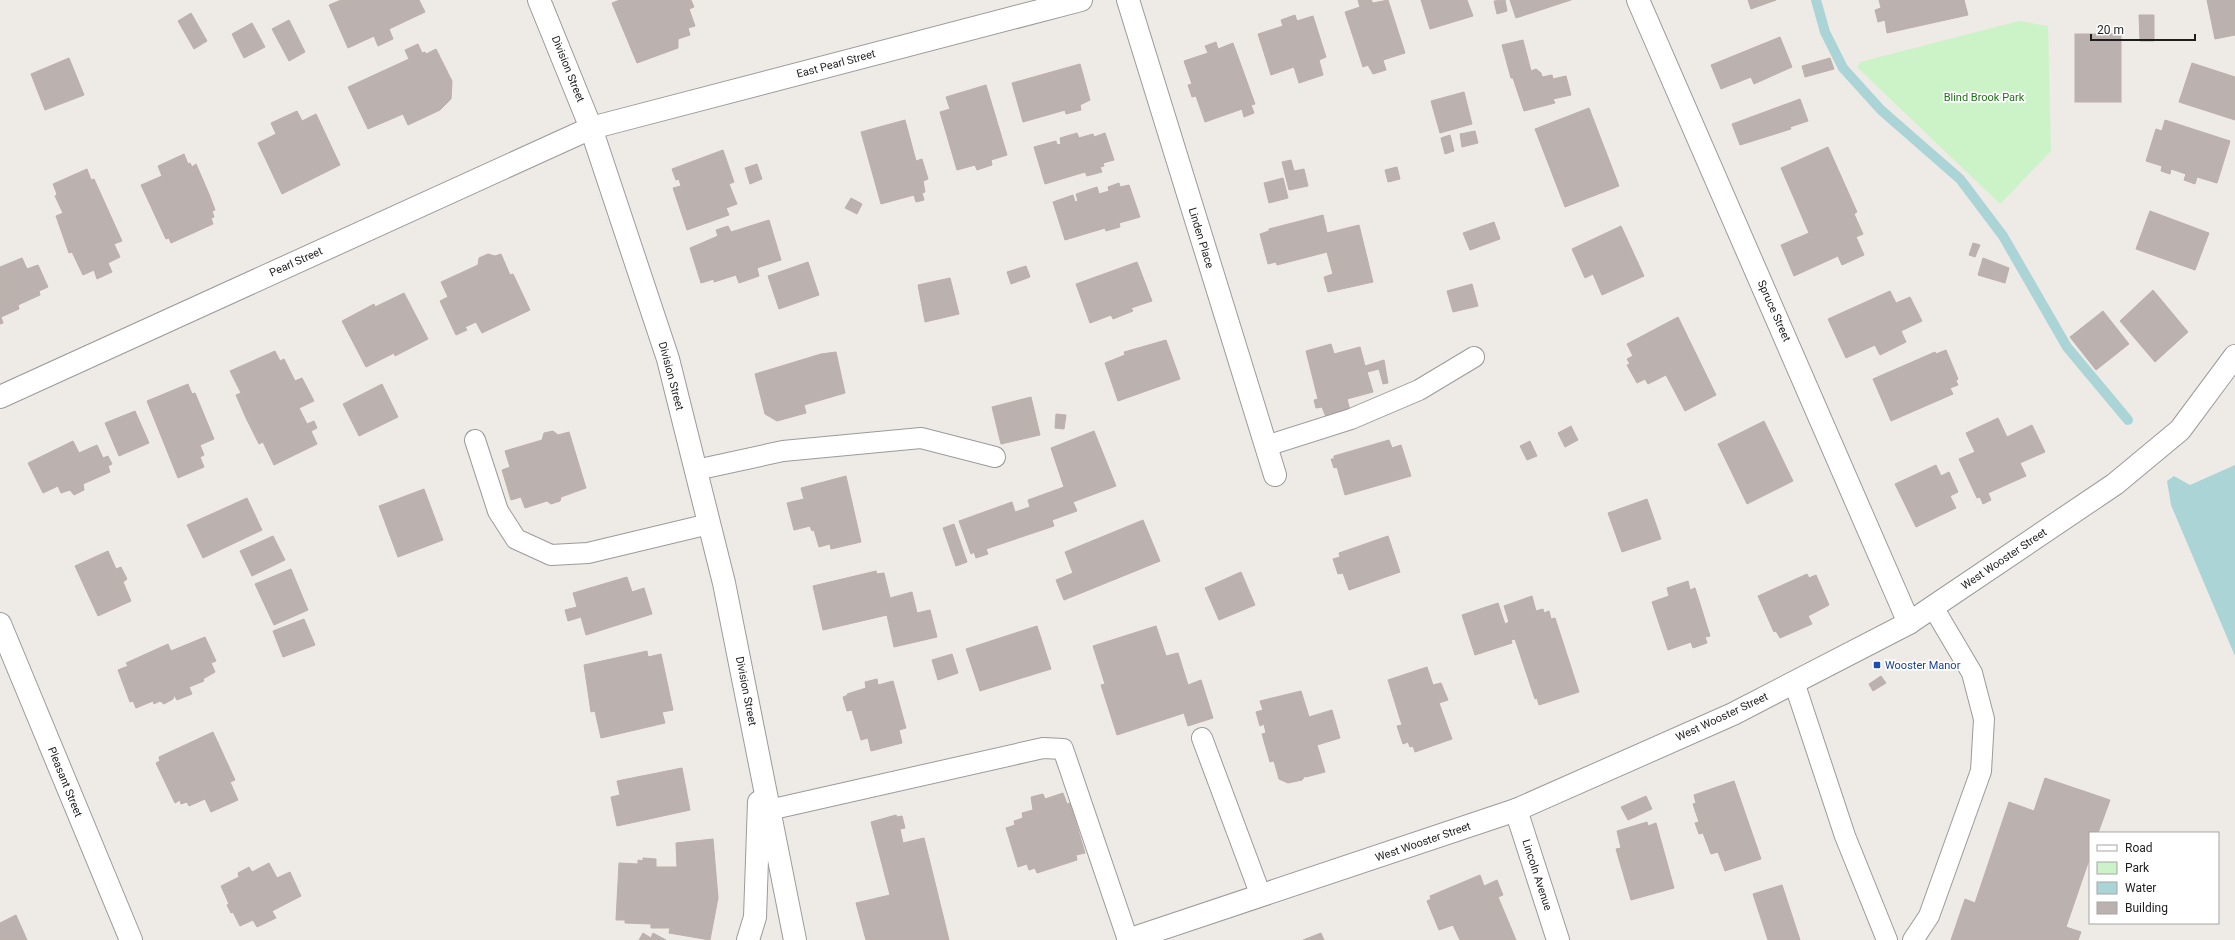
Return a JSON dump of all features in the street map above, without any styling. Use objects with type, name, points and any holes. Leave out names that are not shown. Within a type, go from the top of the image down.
[{"type":"street","name":"Division Street","points":[[539,0],[591,128],[668,359],[724,583],[795,940]]},
{"type":"street","name":"East Pearl Street","points":[[591,128],[1081,0]]},
{"type":"street","name":"Linden Place","points":[[1128,0],[1275,475]]},
{"type":"street","name":"Spruce Street","points":[[1638,0],[1909,622]]},
{"type":"street","name":"Pearl Street","points":[[0,397],[591,128]]},
{"type":"street","name":"West Wooster Street","points":[[1128,940],[1516,810],[1733,714],[1909,622],[2115,484],[2180,430],[2235,356]]},
{"type":"street","name":"Pleasant Street","points":[[0,624],[131,940]]},
{"type":"street","name":"Division Street","points":[[748,940],[755,917],[760,765]]},
{"type":"street","name":"Lincoln Avenue","points":[[1516,810],[1558,940]]},
{"type":"lane","points":[[1266,446],[1351,419],[1419,390],[1474,357]]},
{"type":"lane","points":[[696,470],[783,452],[921,438],[995,457]]},
{"type":"lane","points":[[475,440],[498,511],[516,539],[551,555],[588,553],[709,524]]},
{"type":"lane","points":[[1913,940],[1929,916],[1981,771],[1984,719],[1972,673],[1933,607]]},
{"type":"lane","points":[[1794,682],[1845,836],[1887,940]]},
{"type":"lane","points":[[1202,738],[1261,896]]},
{"type":"lane","points":[[769,810],[1043,748],[1063,749],[1128,940]]},
{"type":"green space","name":"Blind Brook Park","points":[[2019,21],[2048,26],[2051,151],[2000,204],[1857,67],[1860,62]]},
{"type":"water","points":[[2235,465],[2235,656],[2171,505],[2167,481],[2174,476],[2190,485]]},
{"type":"building","points":[[341,0],[419,0],[425,12],[389,29],[393,39],[378,46],[374,36],[348,48],[329,5]]},
{"type":"building","points":[[620,0],[691,0],[694,7],[689,9],[695,26],[688,28],[690,35],[678,39],[678,48],[637,63],[612,3]]},
{"type":"building","points":[[1358,0],[1371,0],[1373,3],[1388,0],[1405,53],[1383,60],[1386,70],[1373,74],[1368,65],[1363,67],[1345,12],[1360,7]]},
{"type":"building","points":[[1421,0],[1467,0],[1473,16],[1430,29]]},
{"type":"building","points":[[1505,0],[1507,11],[1497,14],[1494,1]]},
{"type":"building","points":[[1510,0],[1571,0],[1516,18]]},
{"type":"building","points":[[1748,0],[1776,0],[1751,9]]},
{"type":"building","points":[[1879,0],[1964,0],[1968,15],[1887,33],[1885,20],[1878,22],[1875,10],[1881,8]]},
{"type":"building","points":[[2207,0],[2235,0],[2235,35],[2215,39]]},
{"type":"building","points":[[191,13],[207,41],[194,49],[178,21]]},
{"type":"building","points":[[1295,15],[1297,21],[1313,16],[1326,57],[1319,60],[1323,75],[1299,83],[1294,67],[1271,75],[1258,34],[1283,26],[1281,20]]},
{"type":"building","points":[[2139,15],[2154,15],[2154,41],[2140,41]]},
{"type":"building","points":[[289,20],[305,52],[289,61],[272,29]]},
{"type":"building","points":[[252,23],[265,47],[244,58],[232,34]]},
{"type":"building","points":[[2075,34],[2121,34],[2121,102],[2075,102]]},
{"type":"building","points":[[1780,37],[1792,67],[1754,84],[1751,77],[1721,89],[1711,65]]},
{"type":"building","points":[[1523,40],[1531,71],[1536,69],[1541,73],[1542,77],[1552,75],[1553,79],[1566,76],[1571,95],[1553,99],[1555,103],[1524,111],[1513,78],[1511,78],[1502,45]]},
{"type":"building","points":[[1216,42],[1218,49],[1233,43],[1255,104],[1251,105],[1254,113],[1244,117],[1242,109],[1205,122],[1196,96],[1192,97],[1188,85],[1192,84],[1184,61],[1208,53],[1205,46]]},
{"type":"building","points":[[418,44],[422,53],[425,52],[426,54],[436,49],[452,81],[451,99],[440,110],[408,125],[403,114],[368,129],[348,87],[409,59],[405,50]]},
{"type":"building","points":[[69,58],[84,95],[45,110],[31,74]]},
{"type":"building","points":[[1830,58],[1834,69],[1805,77],[1802,66]]},
{"type":"building","points":[[2192,63],[2235,77],[2235,120],[2179,102]]},
{"type":"building","points":[[1080,64],[1090,100],[1080,105],[1081,110],[1066,114],[1065,110],[1023,122],[1012,83]]},
{"type":"building","points":[[986,85],[1007,155],[991,160],[992,165],[977,170],[975,165],[957,170],[940,112],[950,109],[946,97]]},
{"type":"building","points":[[1464,92],[1472,124],[1440,133],[1431,101]]},
{"type":"building","points":[[1800,99],[1808,121],[1790,127],[1791,129],[1740,145],[1732,124]]},
{"type":"building","points":[[1589,108],[1619,186],[1565,207],[1535,129]]},
{"type":"building","points":[[297,111],[302,121],[316,114],[340,165],[282,194],[258,143],[276,134],[271,123]]},
{"type":"building","points":[[905,120],[916,161],[922,159],[928,179],[923,181],[925,192],[922,193],[924,200],[916,202],[914,195],[881,204],[861,132]]},
{"type":"building","points":[[2165,120],[2230,141],[2217,183],[2197,177],[2195,184],[2184,180],[2186,174],[2171,169],[2170,174],[2161,171],[2162,166],[2146,161],[2156,129],[2162,131]]},
{"type":"building","points":[[1475,131],[1478,143],[1462,147],[1460,134]]},
{"type":"building","points":[[1077,133],[1079,138],[1093,134],[1094,137],[1105,133],[1114,160],[1103,163],[1104,166],[1100,167],[1102,172],[1087,176],[1085,172],[1045,184],[1034,147],[1056,141],[1057,145],[1061,144],[1060,138]]},
{"type":"building","points":[[1450,135],[1454,151],[1445,154],[1441,138]]},
{"type":"building","points":[[1828,147],[1857,212],[1854,214],[1863,234],[1856,237],[1864,255],[1842,265],[1838,256],[1794,276],[1781,245],[1809,233],[1781,168]]},
{"type":"building","points":[[723,150],[734,182],[729,184],[737,204],[726,208],[729,215],[687,230],[673,188],[681,186],[679,179],[676,180],[672,169]]},
{"type":"building","points":[[184,154],[188,164],[190,163],[192,167],[196,164],[209,194],[215,210],[212,211],[214,217],[211,218],[213,224],[171,243],[169,238],[166,239],[141,185],[162,176],[158,166]]},
{"type":"building","points":[[1291,160],[1294,171],[1304,169],[1308,186],[1289,190],[1282,162]]},
{"type":"building","points":[[757,164],[762,179],[750,184],[745,168]]},
{"type":"building","points":[[1397,167],[1400,179],[1388,182],[1385,170]]},
{"type":"building","points":[[87,169],[91,180],[94,179],[122,241],[114,244],[120,257],[108,263],[112,272],[97,279],[94,270],[83,275],[72,252],[69,253],[56,216],[63,213],[55,196],[57,194],[53,184]]},
{"type":"building","points":[[1283,178],[1288,198],[1269,203],[1264,183]]},
{"type":"building","points":[[1119,183],[1120,187],[1129,185],[1140,217],[1119,223],[1120,227],[1106,231],[1105,228],[1065,240],[1053,202],[1073,195],[1075,202],[1078,201],[1076,194],[1097,187],[1099,194],[1109,191],[1108,187]]},
{"type":"building","points":[[851,198],[862,204],[857,214],[845,208]]},
{"type":"building","points":[[2150,211],[2209,233],[2195,270],[2136,249]]},
{"type":"building","points":[[1323,215],[1327,233],[1359,225],[1373,282],[1328,292],[1324,277],[1333,274],[1327,252],[1277,265],[1276,262],[1268,264],[1260,234],[1269,231],[1269,229]]},
{"type":"building","points":[[769,220],[781,260],[757,268],[759,276],[739,283],[736,275],[714,282],[714,279],[701,283],[690,248],[718,236],[716,230],[728,226],[731,232]]},
{"type":"building","points":[[1494,222],[1500,239],[1470,250],[1463,233]]},
{"type":"building","points":[[1621,226],[1644,276],[1602,295],[1593,274],[1585,278],[1572,249]]},
{"type":"building","points":[[1973,243],[1980,245],[1975,257],[1969,255]]},
{"type":"building","points":[[488,254],[495,256],[501,254],[510,275],[513,274],[530,310],[482,333],[476,322],[465,327],[467,330],[456,335],[440,301],[448,297],[441,282],[478,265],[479,258]]},
{"type":"building","points":[[22,258],[27,269],[38,265],[48,287],[39,291],[40,295],[18,305],[19,309],[1,317],[3,323],[0,324],[0,267]]},
{"type":"building","points":[[1983,258],[2009,268],[2005,283],[1978,275]]},
{"type":"building","points":[[808,262],[819,295],[779,309],[768,276]]},
{"type":"building","points":[[1137,262],[1152,301],[1131,308],[1133,311],[1113,319],[1111,315],[1090,323],[1076,284]]},
{"type":"building","points":[[1026,266],[1030,277],[1011,284],[1007,272]]},
{"type":"building","points":[[950,278],[959,314],[925,322],[918,285]]},
{"type":"building","points":[[1472,284],[1478,306],[1453,312],[1447,291]]},
{"type":"building","points":[[2153,290],[2188,332],[2155,362],[2120,321]]},
{"type":"building","points":[[1890,291],[1896,303],[1910,297],[1922,321],[1901,331],[1906,342],[1880,355],[1875,345],[1846,358],[1828,319]]},
{"type":"building","points":[[404,293],[428,339],[395,356],[394,353],[366,367],[342,321],[374,304],[375,307]]},
{"type":"building","points":[[2103,311],[2129,344],[2096,370],[2070,337]]},
{"type":"building","points":[[1678,317],[1716,395],[1685,411],[1666,375],[1648,384],[1645,379],[1637,383],[1627,365],[1630,364],[1627,359],[1633,356],[1627,344]]},
{"type":"building","points":[[1166,340],[1180,379],[1118,401],[1105,363],[1125,355],[1124,352]]},
{"type":"building","points":[[1331,344],[1334,354],[1360,347],[1365,366],[1384,360],[1388,383],[1383,384],[1379,369],[1367,372],[1373,392],[1347,399],[1350,410],[1326,417],[1322,407],[1316,408],[1314,400],[1318,399],[1306,351]]},
{"type":"building","points":[[1946,350],[1958,379],[1956,381],[1958,385],[1950,388],[1953,394],[1891,421],[1873,379],[1935,352],[1936,354]]},
{"type":"building","points":[[275,351],[280,361],[284,359],[295,381],[302,378],[314,401],[299,408],[307,424],[314,421],[317,428],[311,431],[317,444],[274,465],[263,442],[259,444],[246,418],[236,395],[241,393],[230,371]]},
{"type":"building","points":[[836,352],[845,393],[804,405],[806,413],[777,421],[765,414],[755,374],[821,354]]},
{"type":"building","points":[[188,384],[192,394],[195,393],[214,439],[200,445],[204,455],[200,457],[204,467],[178,478],[147,401]]},
{"type":"building","points":[[382,384],[398,417],[359,436],[343,404]]},
{"type":"building","points":[[1031,397],[1040,435],[1001,444],[992,407]]},
{"type":"building","points":[[135,411],[149,443],[119,456],[105,423]]},
{"type":"building","points":[[1056,414],[1066,415],[1064,429],[1055,428]]},
{"type":"building","points":[[1998,418],[2007,437],[2032,425],[2045,452],[2020,463],[2026,476],[1988,493],[1991,500],[1983,504],[1980,497],[1977,498],[1959,459],[1975,452],[1966,433]]},
{"type":"building","points":[[1764,421],[1793,481],[1747,504],[1718,444]]},
{"type":"building","points":[[1571,426],[1578,440],[1565,447],[1558,433]]},
{"type":"building","points":[[553,431],[558,435],[569,432],[586,488],[561,497],[560,501],[551,504],[547,501],[525,508],[521,497],[511,500],[502,470],[510,467],[505,451],[542,440],[544,433]]},
{"type":"building","points":[[1094,431],[1116,486],[1073,502],[1077,511],[1052,520],[1054,526],[986,549],[988,554],[976,558],[974,552],[971,554],[959,521],[1012,502],[1015,512],[1030,507],[1028,500],[1064,487],[1051,448]]},
{"type":"building","points":[[1389,440],[1392,448],[1401,445],[1411,476],[1345,495],[1337,467],[1334,468],[1331,459],[1334,459],[1334,456]]},
{"type":"building","points":[[73,441],[79,453],[97,445],[103,458],[108,456],[112,464],[108,466],[110,472],[83,484],[84,490],[74,495],[70,490],[61,493],[58,486],[43,493],[28,463]]},
{"type":"building","points":[[1530,441],[1537,456],[1527,460],[1520,446]]},
{"type":"building","points":[[1936,465],[1941,476],[1949,472],[1958,492],[1950,496],[1956,508],[1916,527],[1895,484]]},
{"type":"building","points":[[846,476],[861,542],[831,549],[830,544],[819,547],[814,530],[812,531],[810,526],[794,530],[787,503],[804,499],[801,488]]},
{"type":"building","points":[[424,489],[443,540],[398,557],[379,506]]},
{"type":"building","points":[[247,498],[262,530],[203,558],[187,525]]},
{"type":"building","points":[[1647,499],[1661,539],[1622,552],[1608,513]]},
{"type":"building","points":[[1143,520],[1160,561],[1064,600],[1056,580],[1073,573],[1065,552]]},
{"type":"building","points":[[954,524],[967,562],[956,566],[943,528]]},
{"type":"building","points":[[273,536],[285,560],[252,576],[240,551]]},
{"type":"building","points":[[1388,536],[1400,572],[1349,590],[1343,573],[1338,574],[1333,559],[1340,557],[1339,553]]},
{"type":"building","points":[[108,551],[116,569],[121,567],[127,579],[123,582],[131,601],[98,616],[75,566]]},
{"type":"building","points":[[291,569],[308,610],[274,625],[255,584]]},
{"type":"building","points":[[876,571],[877,574],[884,573],[890,598],[912,592],[917,613],[930,610],[937,637],[894,647],[887,615],[823,630],[813,586]]},
{"type":"building","points":[[1241,572],[1255,605],[1219,620],[1205,588]]},
{"type":"building","points":[[1807,574],[1809,578],[1816,575],[1829,605],[1808,616],[1812,624],[1780,638],[1776,631],[1774,632],[1758,596]]},
{"type":"building","points":[[627,577],[632,592],[644,588],[652,614],[586,635],[581,617],[568,621],[565,610],[577,607],[573,593]]},
{"type":"building","points":[[1688,581],[1690,590],[1695,588],[1710,636],[1705,637],[1707,643],[1693,648],[1691,642],[1668,650],[1652,602],[1669,596],[1667,588]]},
{"type":"building","points":[[1532,596],[1536,611],[1543,609],[1544,613],[1549,611],[1551,619],[1555,618],[1579,692],[1539,705],[1537,698],[1535,699],[1515,639],[1511,640],[1512,643],[1475,655],[1462,615],[1498,603],[1505,624],[1509,622],[1504,606]]},
{"type":"building","points":[[304,619],[315,645],[283,657],[273,631]]},
{"type":"building","points":[[1037,626],[1051,669],[980,691],[966,649]]},
{"type":"building","points":[[1156,626],[1166,656],[1178,653],[1188,685],[1201,680],[1213,718],[1188,726],[1184,713],[1117,735],[1101,685],[1105,684],[1093,646]]},
{"type":"building","points":[[205,637],[216,661],[211,663],[215,672],[203,679],[204,681],[189,687],[192,694],[177,700],[174,695],[173,699],[164,704],[160,701],[154,704],[153,701],[136,708],[133,701],[130,702],[118,670],[128,666],[126,663],[168,644],[171,651]]},
{"type":"building","points":[[647,651],[648,657],[661,654],[673,710],[662,712],[665,723],[601,738],[595,711],[591,712],[584,665]]},
{"type":"building","points":[[952,654],[958,673],[938,680],[932,660]]},
{"type":"building","points":[[1427,667],[1433,685],[1441,683],[1448,700],[1439,703],[1452,739],[1415,752],[1413,746],[1410,747],[1408,742],[1403,744],[1397,726],[1402,725],[1388,680]]},
{"type":"building","points":[[1881,676],[1886,683],[1873,691],[1869,684]]},
{"type":"building","points":[[877,679],[878,685],[893,681],[906,728],[899,730],[902,743],[871,751],[868,738],[861,740],[852,710],[847,711],[843,697],[848,695],[847,694],[866,688],[865,682]]},
{"type":"building","points":[[1301,691],[1309,717],[1332,710],[1340,738],[1317,745],[1325,772],[1305,776],[1302,780],[1288,783],[1279,779],[1274,761],[1270,762],[1262,734],[1266,733],[1264,724],[1260,726],[1256,712],[1263,710],[1260,701]]},
{"type":"building","points":[[213,732],[235,780],[230,782],[238,800],[211,812],[205,799],[189,806],[187,802],[181,804],[180,800],[175,803],[156,763],[160,761],[159,757]]},
{"type":"building","points":[[682,768],[690,810],[617,826],[611,797],[620,795],[617,781]]},
{"type":"building","points":[[2045,778],[2110,800],[2098,832],[2089,832],[2089,860],[2066,927],[2081,932],[2078,940],[1951,940],[1965,899],[1975,903],[2009,802],[2034,811]]},
{"type":"building","points":[[1734,781],[1761,859],[1725,871],[1718,852],[1711,854],[1703,833],[1699,834],[1695,823],[1699,822],[1693,804],[1696,803],[1694,795]]},
{"type":"building","points":[[1063,793],[1067,804],[1070,803],[1085,853],[1076,855],[1077,860],[1037,873],[1035,868],[1029,870],[1027,864],[1018,867],[1006,828],[1015,825],[1014,821],[1023,818],[1022,813],[1033,810],[1031,797],[1043,794],[1045,799]]},
{"type":"building","points":[[1646,796],[1652,809],[1628,820],[1621,807]]},
{"type":"building","points":[[896,815],[897,817],[902,816],[905,828],[900,829],[903,843],[924,838],[949,940],[866,940],[856,903],[890,895],[871,822]]},
{"type":"building","points":[[1647,822],[1648,826],[1656,823],[1674,888],[1631,900],[1616,849],[1621,848],[1617,831]]},
{"type":"building","points":[[713,839],[718,898],[710,940],[669,933],[670,928],[651,928],[651,924],[625,923],[625,920],[616,920],[619,863],[638,864],[638,860],[643,861],[643,858],[656,859],[656,867],[677,867],[676,843]]},
{"type":"building","points":[[269,863],[277,878],[290,872],[301,896],[272,911],[276,918],[257,927],[253,920],[240,926],[233,912],[231,913],[227,905],[229,904],[221,886],[239,877],[238,873],[249,867],[252,872]]},
{"type":"building","points":[[1480,875],[1484,886],[1497,880],[1503,895],[1498,897],[1516,940],[1460,940],[1453,925],[1439,930],[1427,901],[1431,899],[1430,896]]},
{"type":"building","points":[[1782,885],[1800,940],[1768,940],[1753,894]]},
{"type":"building","points":[[16,915],[27,940],[0,940],[0,923]]},
{"type":"building","points":[[643,933],[651,938],[653,933],[666,940],[639,940]]},
{"type":"building","points":[[1321,933],[1324,940],[1303,940]]},
{"type":"waterway","points":[[1816,0],[1825,32],[1843,68],[1881,110],[1960,179],[2003,236],[2067,347],[2128,420]]},
{"type":"place","name":"Wooster Manor","points":[[1877,665]]}]
